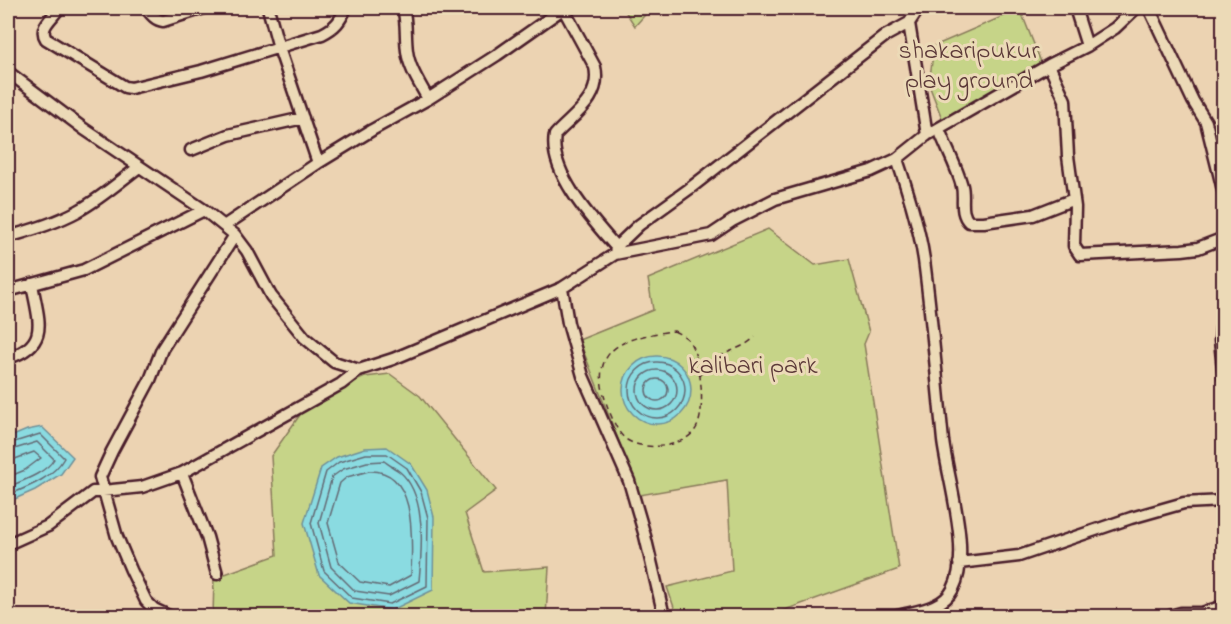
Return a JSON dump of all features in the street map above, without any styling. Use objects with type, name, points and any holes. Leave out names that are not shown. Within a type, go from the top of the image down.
[{"type":"street","points":[[59,8],[43,28],[43,35],[46,39],[125,87],[132,88],[279,48],[333,28],[340,21],[346,8]]},
{"type":"street","points":[[146,8],[158,21],[204,8]]},
{"type":"street","points":[[268,8],[279,48],[318,163]]},
{"type":"street","points":[[403,8],[407,52],[411,66],[428,99]]},
{"type":"street","points":[[224,226],[318,163],[428,99],[497,55],[564,8],[597,74],[593,96],[555,135],[554,152],[562,172],[586,214],[616,250]]},
{"type":"street","points":[[8,544],[54,523],[90,494],[142,487],[182,473],[331,390],[359,370],[393,359],[562,288],[616,250],[639,225],[807,99],[885,36],[909,23],[919,8]]},
{"type":"street","points":[[1075,8],[1087,46]]},
{"type":"street","points":[[616,250],[711,235],[732,221],[775,199],[871,171],[897,159],[927,135],[1049,65],[1087,46],[1115,28],[1136,8]]},
{"type":"street","points":[[1149,8],[1193,101],[1206,122],[1224,194]]},
{"type":"street","points":[[909,23],[927,135]]},
{"type":"street","points":[[1049,65],[1065,100],[1074,199],[1074,246],[1080,255],[1182,250],[1198,248],[1224,238]]},
{"type":"street","points":[[8,72],[139,167],[204,210],[235,235],[247,251],[271,296],[305,338],[334,362],[359,370]]},
{"type":"street","points":[[191,150],[228,135],[303,118]]},
{"type":"street","points":[[939,129],[962,187],[963,212],[969,222],[1033,215],[1074,199]]},
{"type":"street","points":[[897,159],[912,206],[924,259],[939,380],[943,443],[960,545],[957,578],[952,591],[936,605],[903,616]]},
{"type":"street","points":[[8,237],[77,212],[139,167]]},
{"type":"street","points":[[8,277],[9,291],[84,270],[204,210]]},
{"type":"street","points":[[169,616],[154,609],[146,601],[117,537],[100,477],[150,380],[162,349],[235,235]]},
{"type":"street","points":[[8,358],[26,351],[36,340],[39,330],[32,284]]},
{"type":"street","points":[[562,288],[568,323],[584,376],[629,481],[664,616]]},
{"type":"street","points":[[1224,300],[1220,341],[1224,378]]},
{"type":"street","points":[[182,473],[207,537],[217,574]]},
{"type":"street","points":[[959,563],[1019,556],[1131,518],[1184,503],[1224,501]]},
{"type":"street","points":[[1170,616],[1181,613],[1202,613],[1224,606]]},
{"type":"path","points":[[674,331],[689,341],[699,374],[702,406],[698,426],[690,436],[683,440],[653,447],[641,446],[627,440],[622,435],[609,409],[600,380],[604,362],[612,349],[621,342],[635,337],[674,331]]},
{"type":"path","points":[[699,374],[721,366],[721,356],[748,345],[755,338]]},
{"type":"green space","points":[[623,8],[651,8],[635,26]]},
{"type":"green space","name":"shakaripukur play ground","points":[[1020,9],[1041,62],[943,121],[929,85],[934,46]]},
{"type":"green space","name":"kalibari park","points":[[768,229],[815,265],[849,259],[869,332],[864,344],[899,569],[768,616],[677,616],[667,587],[732,571],[727,480],[640,495],[579,340],[653,310],[648,279]]},
{"type":"green space","points":[[390,374],[420,396],[496,490],[465,513],[484,572],[549,567],[546,616],[213,616],[214,578],[277,555],[271,456],[316,392],[331,392],[365,377]]},
{"type":"water","points":[[657,356],[670,359],[681,366],[688,377],[691,390],[688,403],[681,414],[670,421],[657,424],[644,421],[633,414],[626,403],[623,390],[626,377],[633,366],[644,359]]},
{"type":"water","points":[[42,427],[73,457],[61,474],[35,490],[8,502],[8,438]]},
{"type":"water","points":[[387,447],[411,464],[427,490],[434,517],[433,590],[392,610],[349,603],[319,575],[304,523],[321,468],[337,457],[365,448]]}]
